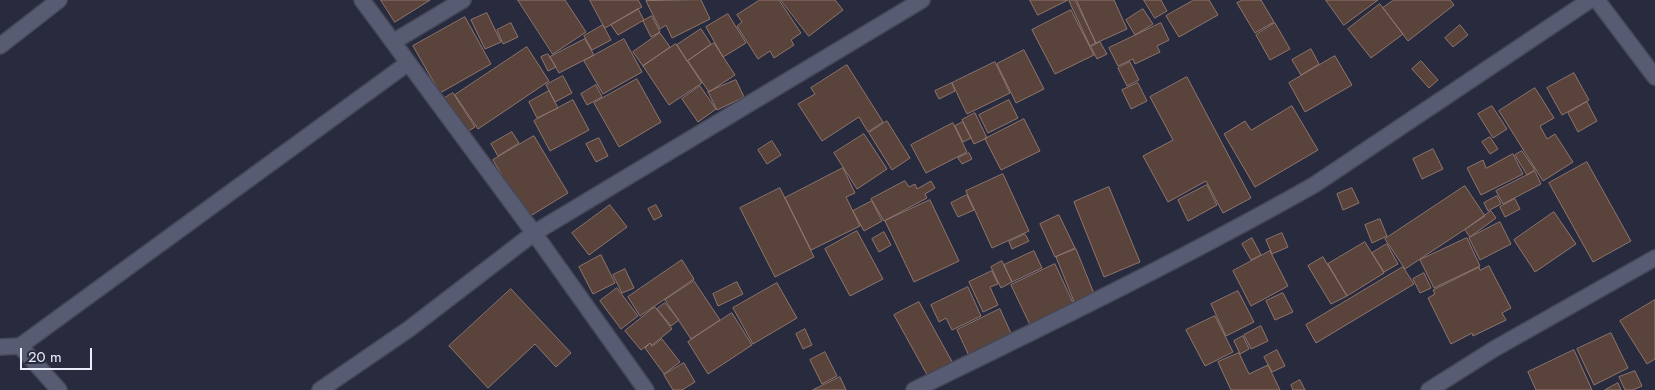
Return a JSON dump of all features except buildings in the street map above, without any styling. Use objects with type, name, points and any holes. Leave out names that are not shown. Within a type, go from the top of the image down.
[{"type":"street","points":[[0,46],[59,0]]},
{"type":"street","points":[[362,0],[534,233],[646,390]]},
{"type":"street","points":[[393,42],[463,0]]},
{"type":"street","points":[[320,390],[409,329],[534,233],[922,0]]},
{"type":"street","points":[[914,390],[1086,306],[1314,185],[1590,0]]},
{"type":"street","points":[[1596,0],[1655,77]]},
{"type":"street","points":[[0,347],[20,346],[408,63]]},
{"type":"street","points":[[1429,390],[1494,349],[1655,258]]},
{"type":"street","points":[[20,346],[59,390]]}]
